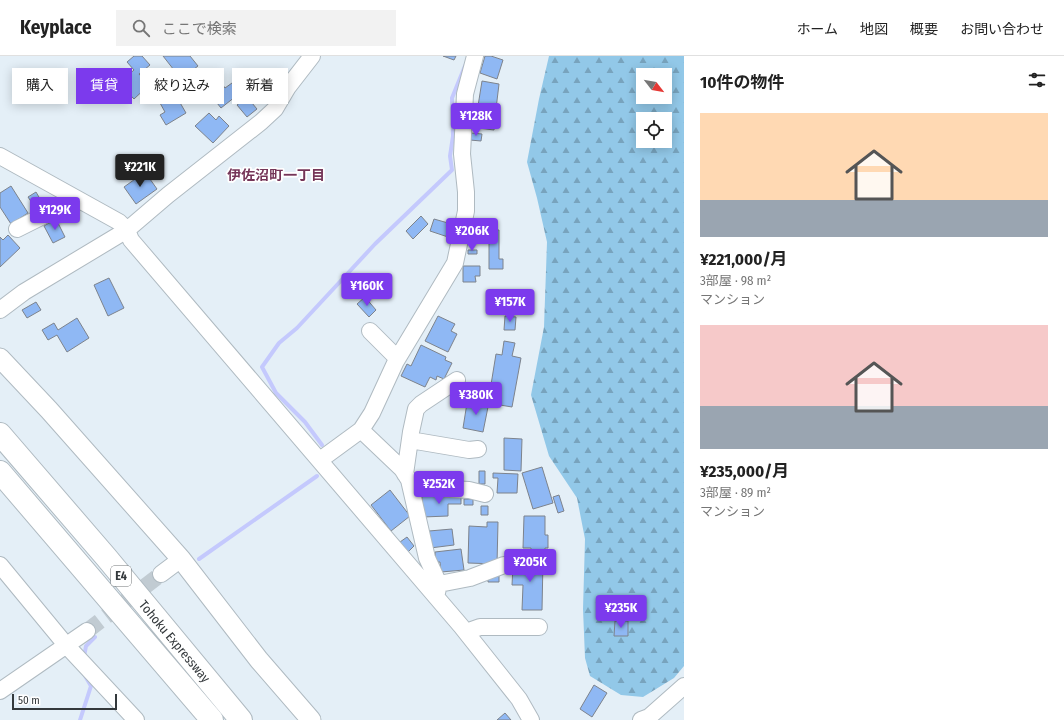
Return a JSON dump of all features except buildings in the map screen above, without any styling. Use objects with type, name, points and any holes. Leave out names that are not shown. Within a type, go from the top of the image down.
[{"type":"highway","name":"Tohoku Expressway","points":[[0,434],[106,557],[241,720]]},
{"type":"highway","name":"Tohoku Expressway","points":[[0,472],[212,720]]},
{"type":"street","points":[[0,310],[24,292],[127,230],[275,109],[288,87],[312,56]]},
{"type":"street","points":[[320,460],[361,430],[372,413],[397,358],[455,263],[466,211],[466,192],[462,154],[465,94],[475,56]]},
{"type":"street","points":[[0,156],[119,222],[127,230],[131,240],[320,460],[438,591],[466,632],[519,699],[531,720]]},
{"type":"street","points":[[17,229],[49,213],[74,197]]},
{"type":"street","points":[[370,331],[397,358]]},
{"type":"street","points":[[0,358],[49,410],[181,558],[259,660],[311,720]]},
{"type":"street","points":[[438,591],[427,558],[408,480],[410,440],[416,409],[457,380]]},
{"type":"street","points":[[361,430],[408,480],[485,494]]},
{"type":"street","points":[[410,440],[469,450],[478,449]]},
{"type":"street","points":[[161,574],[181,558]]},
{"type":"street","points":[[0,565],[66,646],[136,720]]},
{"type":"street","points":[[438,591],[504,565]]},
{"type":"street","points":[[466,632],[480,627],[539,627]]},
{"type":"street","points":[[0,691],[87,631]]},
{"type":"street","points":[[641,720],[649,717],[684,686]]},
{"type":"green space","points":[[549,56],[684,56],[684,666],[674,678],[643,697],[621,695],[590,676],[585,658],[583,609],[585,539],[577,498],[549,456],[531,395],[544,327],[547,242],[527,162]]},
{"type":"waterway","points":[[322,445],[305,422],[276,393],[262,367],[279,343],[297,328],[375,244],[452,170],[450,156],[453,136],[452,98],[465,66]]},
{"type":"waterway","points":[[199,559],[317,476]]},
{"type":"waterway","points":[[84,657],[86,646],[95,637]]},
{"type":"waterway","points":[[80,720],[91,686],[84,674]]},
{"type":"tunnel","points":[[87,631],[161,574]]},
{"type":"district","name":"伊佐沼町一丁目","points":[[276,175]]}]
